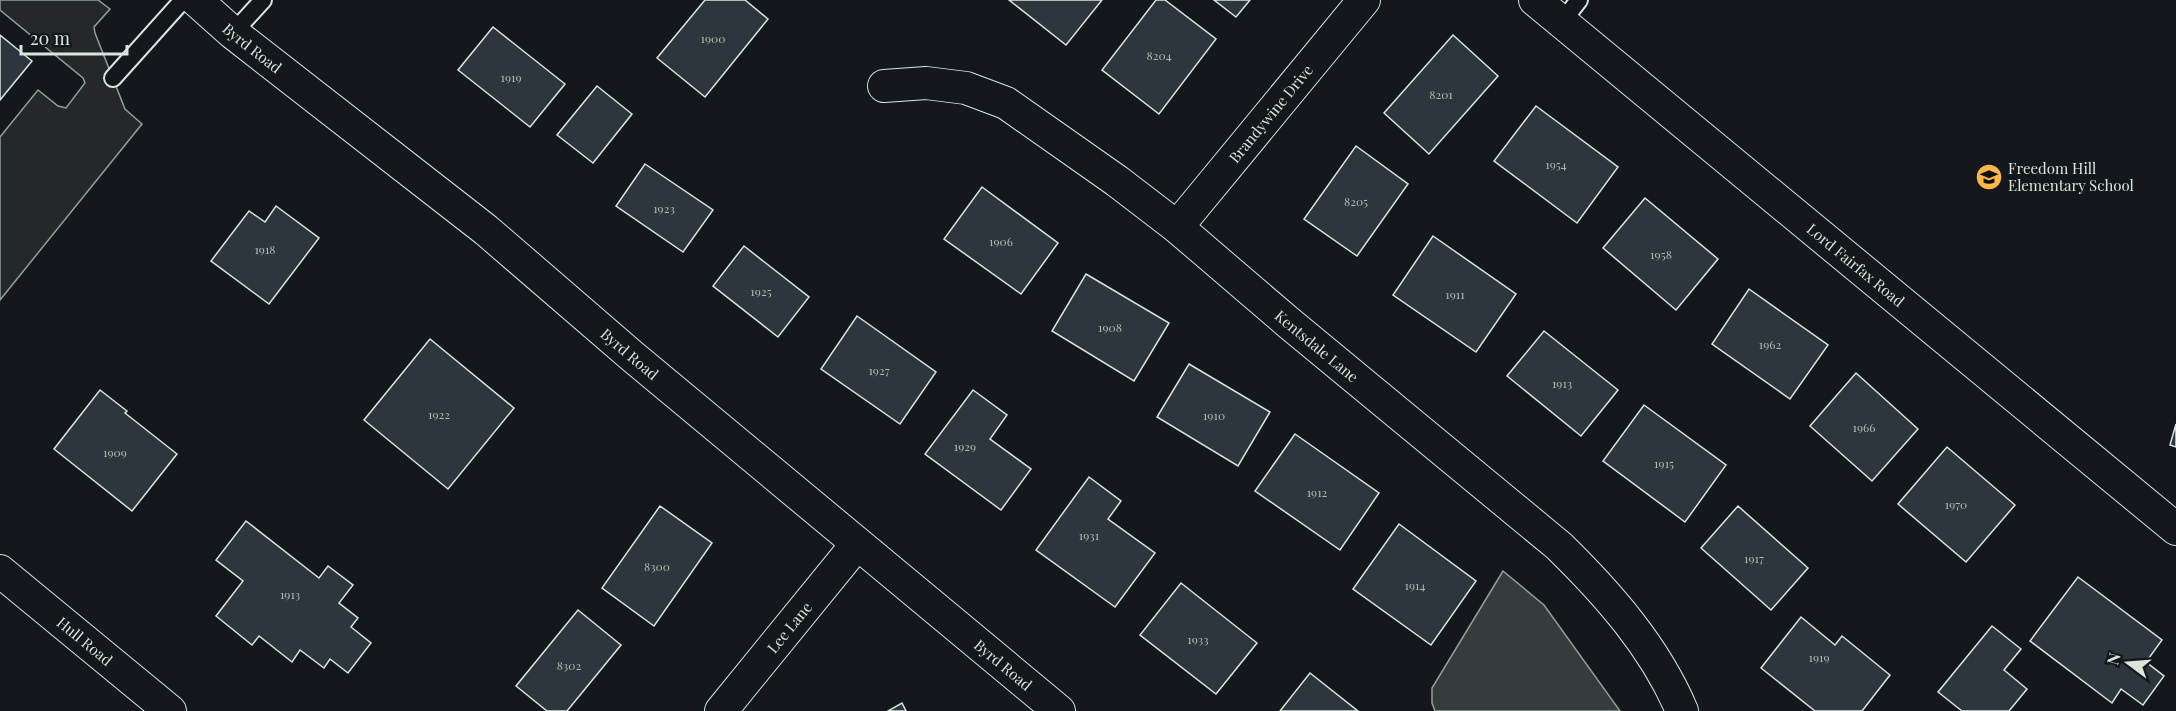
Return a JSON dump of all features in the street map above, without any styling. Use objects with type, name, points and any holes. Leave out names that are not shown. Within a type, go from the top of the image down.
[{"type":"street","name":"Byrd Road","points":[[196,0],[233,33],[486,230],[632,356],[1059,711]]},
{"type":"street","name":"Brandywine Drive","points":[[1177,227],[1364,0]]},
{"type":"street","name":"Lord Fairfax Road","points":[[1535,0],[1570,11],[2176,529]]},
{"type":"street","name":"Kentsdale Lane","points":[[884,86],[926,82],[966,88],[1006,104],[1117,181],[1177,227],[1289,324],[1559,546],[1599,585],[1644,643],[1682,711]]},
{"type":"street","name":"Lee Lane","points":[[721,711],[857,544]]},
{"type":"street","name":"Hull Road","points":[[0,571],[170,711]]},
{"type":"lane","points":[[113,78],[183,0]]},
{"type":"lane","points":[[233,33],[263,0]]},
{"type":"shaded area","points":[[0,0],[98,0],[110,9],[94,27],[95,33],[125,109],[142,124],[0,300],[0,137],[38,90],[58,106],[66,108],[85,83],[83,78],[0,10]]},
{"type":"shaded area","points":[[1503,571],[1544,605],[1620,711],[1435,711],[1432,703],[1432,688]]},
{"type":"building","points":[[705,0],[745,0],[768,19],[705,97],[657,58]]},
{"type":"building","points":[[1009,0],[1102,0],[1066,45]]},
{"type":"building","points":[[1156,0],[1165,0],[1216,39],[1159,114],[1102,70]]},
{"type":"building","points":[[1214,0],[1250,0],[1236,17]]},
{"type":"building","points":[[493,27],[565,84],[530,127],[458,70]]},
{"type":"building","points":[[0,35],[32,61],[0,100]]},
{"type":"building","points":[[1453,35],[1498,76],[1429,154],[1384,113]]},
{"type":"building","points":[[597,86],[632,114],[593,163],[557,135]]},
{"type":"building","points":[[1536,106],[1618,167],[1577,223],[1494,161]]},
{"type":"building","points":[[1356,146],[1408,184],[1357,256],[1304,219]]},
{"type":"building","points":[[645,164],[713,210],[683,252],[616,206]]},
{"type":"building","points":[[982,187],[1058,243],[1021,294],[944,239]]},
{"type":"building","points":[[1645,198],[1718,259],[1676,310],[1603,248]]},
{"type":"building","points":[[276,206],[319,238],[269,304],[211,261],[249,211],[265,222]]},
{"type":"building","points":[[1433,236],[1516,294],[1476,352],[1393,295]]},
{"type":"building","points":[[744,246],[809,297],[778,337],[713,286]]},
{"type":"building","points":[[1086,274],[1169,323],[1134,381],[1052,331]]},
{"type":"building","points":[[1749,289],[1828,345],[1790,399],[1712,344]]},
{"type":"building","points":[[857,316],[936,372],[900,424],[821,369]]},
{"type":"building","points":[[1544,331],[1618,390],[1581,436],[1507,376]]},
{"type":"building","points":[[430,339],[514,408],[448,489],[364,420]]},
{"type":"building","points":[[1189,364],[1270,412],[1238,466],[1157,417]]},
{"type":"building","points":[[1856,373],[1918,429],[1872,481],[1810,426]]},
{"type":"building","points":[[100,390],[177,454],[132,511],[54,449]]},
{"type":"building","points":[[973,390],[1007,415],[990,439],[1031,469],[1001,510],[925,454]]},
{"type":"building","points":[[1644,405],[1726,465],[1685,522],[1603,461]]},
{"type":"building","points":[[2176,424],[2176,447],[2170,445]]},
{"type":"building","points":[[1295,434],[1379,493],[1340,550],[1255,491]]},
{"type":"building","points":[[1947,447],[2015,505],[1966,562],[1898,504]]},
{"type":"building","points":[[1089,477],[1121,501],[1108,519],[1155,553],[1115,607],[1036,550]]},
{"type":"building","points":[[660,506],[712,543],[654,626],[602,588]]},
{"type":"building","points":[[1738,506],[1808,568],[1771,610],[1701,548]]},
{"type":"building","points":[[246,521],[319,578],[328,566],[353,585],[339,603],[358,618],[351,627],[371,643],[348,673],[330,659],[324,668],[300,650],[292,662],[259,636],[252,645],[216,616],[243,581],[216,560]]},
{"type":"building","points":[[1399,524],[1476,581],[1431,645],[1353,589]]},
{"type":"building","points":[[2078,577],[2162,640],[2146,662],[2164,676],[2143,705],[2121,689],[2112,703],[2030,641]]},
{"type":"building","points":[[1181,583],[1257,643],[1216,694],[1140,635]]},
{"type":"building","points":[[578,610],[621,645],[567,711],[547,711],[516,686]]},
{"type":"building","points":[[1801,617],[1835,645],[1842,636],[1890,675],[1862,711],[1815,711],[1761,668]]},
{"type":"building","points":[[1992,626],[2021,649],[2004,670],[2027,689],[2009,711],[1962,711],[1938,692]]},
{"type":"building","points":[[1310,673],[1358,711],[1280,711]]},
{"type":"building","points":[[902,703],[906,711],[888,711]]},
{"type":"place","name":"Freedom Hill Elementary School","points":[[1989,177]]}]
